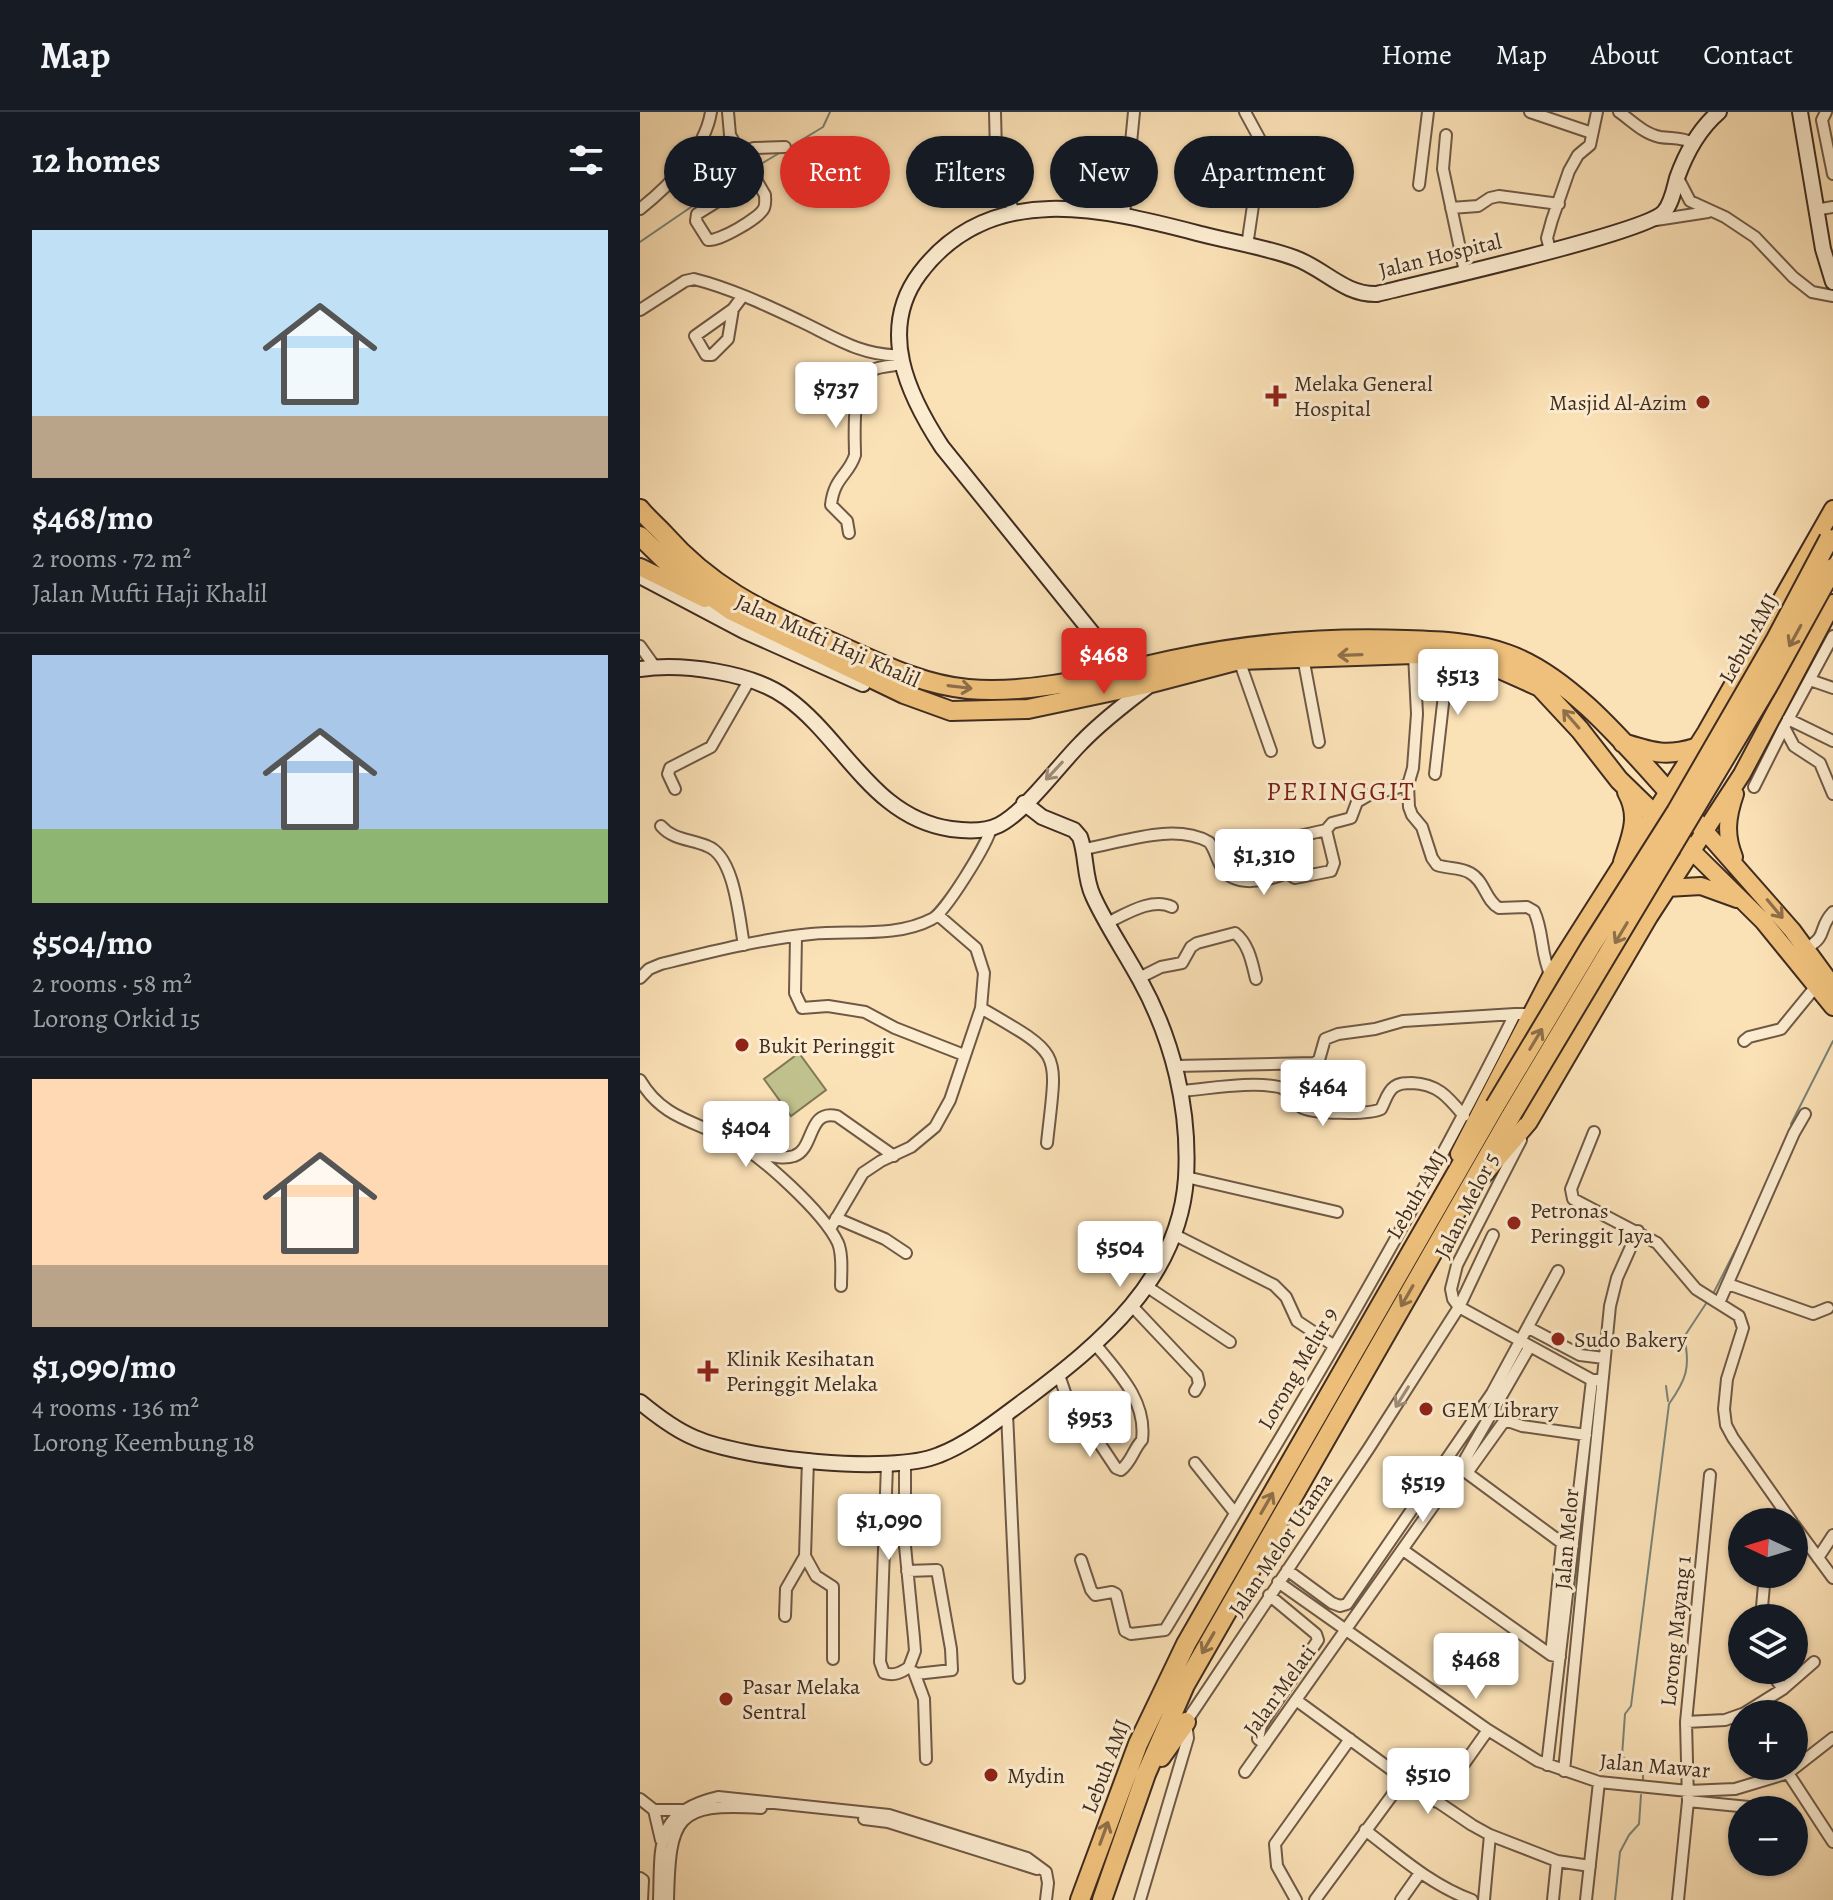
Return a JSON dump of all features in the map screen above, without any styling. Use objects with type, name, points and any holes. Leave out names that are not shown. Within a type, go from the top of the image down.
[{"type":"highway","points":[[640,495],[663,532]]},
{"type":"highway","points":[[642,513],[733,603]]},
{"type":"highway","points":[[640,536],[679,574],[904,694],[951,711]]},
{"type":"highway","name":"Lebuh AMJ","points":[[1080,1900],[1138,1744],[1186,1644],[1449,1185],[1512,1114],[1591,946],[1676,812],[1776,639],[1831,536]]},
{"type":"highway","name":"Lebuh AMJ","points":[[1102,1900],[1146,1774],[1185,1685],[1459,1204],[1768,686],[1833,568]]},
{"type":"highway","name":"Jalan Mufti Haji Khalil","points":[[733,603],[775,617],[919,680],[969,689],[1017,688],[1107,674],[1228,649],[1318,640],[1375,639],[1469,644],[1510,655],[1568,689],[1704,830]]},
{"type":"highway","name":"Jalan Mufti Haji Khalil","points":[[951,711],[1028,709],[1151,683],[1239,660],[1414,654],[1484,662],[1540,687],[1571,719],[1619,780],[1691,850]]},
{"type":"highway","points":[[1621,742],[1656,754],[1670,754],[1700,740]]},
{"type":"highway","points":[[1619,780],[1631,800],[1635,817],[1623,862]]},
{"type":"highway","points":[[1146,1774],[1186,1722]]},
{"type":"main road","points":[[1449,1185],[1470,1112],[1522,1014],[1551,976],[1700,740],[1833,509]]},
{"type":"main road","points":[[640,567],[733,603]]},
{"type":"main road","points":[[1512,1114],[1649,917],[1742,774],[1833,603]]},
{"type":"main road","points":[[1700,740],[1695,783],[1699,796],[1707,798],[1716,794],[1750,759]]},
{"type":"main road","points":[[1739,867],[1727,839],[1727,826],[1742,774]]},
{"type":"main road","points":[[1704,830],[1806,948],[1833,1007]]},
{"type":"main road","points":[[1691,850],[1746,902],[1825,986]]},
{"type":"main road","points":[[1593,909],[1635,856],[1642,851],[1658,851],[1670,861],[1670,869],[1649,917]]},
{"type":"main road","points":[[1667,888],[1701,886],[1746,902]]},
{"type":"street","points":[[640,209],[663,189],[692,154],[706,131],[711,112]]},
{"type":"street","points":[[728,112],[730,136]]},
{"type":"street","points":[[995,112],[996,153],[1014,214]]},
{"type":"street","points":[[1124,215],[1134,112]]},
{"type":"street","points":[[1245,112],[1265,154],[1255,192],[1247,246]]},
{"type":"street","points":[[1419,185],[1428,112]]},
{"type":"street","points":[[1530,112],[1592,133]]},
{"type":"street","points":[[1550,250],[1547,238],[1569,171],[1578,155],[1590,145],[1597,112]]},
{"type":"street","points":[[1619,112],[1647,133],[1684,138],[1693,143]]},
{"type":"street","points":[[1791,112],[1797,120],[1806,159],[1824,209],[1823,249],[1833,282]]},
{"type":"street","points":[[1800,112],[1806,159]]},
{"type":"street","points":[[1808,112],[1833,256]]},
{"type":"street","points":[[1826,113],[1822,117],[1823,131],[1833,174]]},
{"type":"street","name":"Jalan Hospital","points":[[1127,670],[942,447],[922,417],[901,359],[898,325],[911,287],[945,246],[958,236],[1014,214],[1058,207],[1124,215],[1297,259],[1347,288],[1367,294],[1465,272],[1641,225],[1665,211],[1693,143],[1716,114]]},
{"type":"street","points":[[1446,135],[1443,169],[1465,272]]},
{"type":"street","points":[[752,174],[765,195],[764,211],[717,241],[708,240],[696,221],[697,214],[752,174]]},
{"type":"street","points":[[1678,177],[1690,201],[1725,217],[1755,237],[1802,285],[1820,295],[1833,296]]},
{"type":"street","points":[[1451,208],[1478,206],[1499,196],[1559,204]]},
{"type":"street","points":[[1641,225],[1669,216],[1710,212]]},
{"type":"street","points":[[640,310],[685,281],[694,279],[861,350],[901,359]]},
{"type":"street","points":[[733,309],[728,339],[712,355],[706,355],[695,336],[733,309],[742,297]]},
{"type":"street","points":[[849,533],[847,521],[831,505],[838,479],[853,462],[855,455],[855,410],[866,375],[901,359]]},
{"type":"street","name":"Jalan Mufti Haji Khalil","points":[[640,576],[744,631],[877,690],[916,706],[951,711]]},
{"type":"street","points":[[1754,787],[1833,636]]},
{"type":"street","points":[[640,646],[647,668],[689,669],[750,679],[775,690],[798,707],[864,779],[908,814],[944,828],[969,831],[991,828],[1008,819],[1084,740],[1151,683]]},
{"type":"street","points":[[1107,674],[1109,652]]},
{"type":"street","points":[[1414,654],[1417,736],[1408,785],[1412,815],[1422,827],[1437,865],[1469,872],[1481,882],[1490,900],[1499,908],[1527,907],[1534,911],[1540,930],[1542,955],[1551,976]]},
{"type":"street","points":[[1435,774],[1445,686],[1452,656]]},
{"type":"street","points":[[1303,657],[1319,742]]},
{"type":"street","points":[[1239,660],[1271,751]]},
{"type":"street","points":[[675,789],[668,774],[670,768],[711,747],[750,679]]},
{"type":"street","points":[[1810,680],[1833,688]]},
{"type":"street","points":[[1786,723],[1833,741]]},
{"type":"street","points":[[1786,723],[1794,746],[1820,763],[1833,794]]},
{"type":"street","points":[[1287,873],[1282,843],[1326,830],[1332,823],[1351,818],[1357,802],[1369,795],[1408,785]]},
{"type":"street","points":[[640,1402],[672,1426],[706,1442],[738,1451],[808,1459],[905,1464],[939,1456],[1007,1413],[1059,1375],[1095,1344],[1132,1306],[1146,1286],[1175,1235],[1186,1177],[1179,1091],[1168,1037],[1090,889],[1084,849],[1074,830],[1042,817],[1024,803]]},
{"type":"street","points":[[661,826],[673,836],[712,847],[721,857],[733,887],[744,945]]},
{"type":"street","points":[[640,978],[649,969],[661,964],[744,945],[796,936],[902,929],[939,916],[986,842],[991,828]]},
{"type":"street","points":[[1084,849],[1159,834],[1198,837],[1209,842],[1221,867],[1237,879],[1260,881],[1287,873],[1295,878],[1331,871],[1334,863],[1326,830]]},
{"type":"street","points":[[1107,923],[1153,903],[1172,907]]},
{"type":"street","points":[[1806,948],[1821,937],[1824,922],[1833,912]]},
{"type":"street","points":[[830,1229],[863,1173],[911,1147],[935,1127],[950,1100],[981,1008],[984,973],[976,948],[939,916]]},
{"type":"street","points":[[1139,978],[1161,967],[1182,963],[1197,943],[1235,933],[1249,953],[1256,979]]},
{"type":"street","points":[[796,936],[795,993],[802,1008],[828,1006],[865,1012],[895,1028],[964,1055]]},
{"type":"street","points":[[1744,1041],[1787,1024],[1825,986]]},
{"type":"street","points":[[981,1008],[1020,1029],[1049,1055],[1054,1079],[1047,1143]]},
{"type":"street","points":[[1175,1066],[1314,1063],[1319,1060],[1325,1039],[1338,1034],[1403,1021],[1522,1014]]},
{"type":"street","points":[[640,1080],[654,1100],[675,1116],[732,1140],[776,1172],[830,1229],[839,1246],[841,1286]]},
{"type":"street","points":[[1179,1091],[1263,1086],[1283,1088],[1298,1106],[1308,1111],[1366,1113],[1381,1109],[1394,1087],[1404,1083],[1426,1084],[1445,1093],[1470,1112]]},
{"type":"street","name":"Lorong Melur 9","points":[[1081,1560],[1095,1595],[1116,1594],[1125,1631],[1131,1634],[1165,1630],[1470,1112]]},
{"type":"street","name":"Jalan Melor 5","points":[[1459,1307],[1451,1289],[1457,1265],[1512,1114]]},
{"type":"street","points":[[1719,1303],[1805,1114]]},
{"type":"street","points":[[752,1153],[783,1157],[797,1155],[816,1122],[830,1115],[837,1116],[894,1156]]},
{"type":"street","points":[[1594,1132],[1571,1189],[1573,1199],[1638,1231],[1665,1249],[1696,1289],[1739,1316],[1743,1328],[1727,1379],[1726,1425],[1782,1508]]},
{"type":"street","points":[[1186,1177],[1337,1212]]},
{"type":"street","points":[[836,1218],[885,1239],[906,1253]]},
{"type":"street","name":"Jalan Melor","points":[[1564,1771],[1578,1630],[1586,1435],[1604,1358],[1612,1292],[1638,1231]]},
{"type":"street","points":[[1175,1235],[1274,1285],[1286,1297],[1297,1321],[1333,1345]]},
{"type":"street","points":[[1493,1235],[1459,1307],[1597,1380]]},
{"type":"street","points":[[1394,1241],[1411,1250]]},
{"type":"street","points":[[1463,1470],[1526,1344],[1529,1328],[1558,1271]]},
{"type":"street","points":[[1728,1284],[1813,1314],[1828,1308]]},
{"type":"street","points":[[1146,1286],[1230,1342]]},
{"type":"street","points":[[1132,1306],[1197,1375],[1199,1384],[1195,1391]]},
{"type":"street","name":"Jalan Melor Utama","points":[[1186,1722],[1459,1307]]},
{"type":"street","points":[[1529,1328],[1580,1355],[1604,1358]]},
{"type":"street","points":[[1059,1375],[1071,1410],[1082,1428],[1121,1470],[1132,1461],[1144,1428],[1133,1393],[1095,1344]]},
{"type":"street","points":[[1287,1570],[1340,1606],[1347,1604],[1526,1344]]},
{"type":"street","name":"Jalan Melor","points":[[1547,1765],[1555,1656],[1563,1628],[1567,1544],[1584,1499],[1597,1380]]},
{"type":"street","points":[[1007,1413],[1019,1678]]},
{"type":"street","points":[[1463,1470],[1505,1420],[1522,1426],[1586,1435]]},
{"type":"street","points":[[785,1616],[786,1589],[805,1556],[808,1459]]},
{"type":"street","points":[[1195,1463],[1235,1513]]},
{"type":"street","points":[[905,1464],[907,1571],[915,1651],[912,1671],[924,1699],[926,1759]]},
{"type":"street","points":[[887,1465],[880,1662],[884,1673],[890,1675],[952,1670],[937,1570],[907,1571]]},
{"type":"street","points":[[1403,1550],[1555,1656],[1567,1544],[1463,1470]]},
{"type":"street","name":"Jalan Melati","points":[[1245,1772],[1439,1496],[1463,1470]]},
{"type":"street","name":"Lorong Mayang 1","points":[[1678,1900],[1688,1796],[1686,1722],[1710,1475]]},
{"type":"street","points":[[1428,1488],[1439,1496]]},
{"type":"street","points":[[1818,1558],[1833,1535]]},
{"type":"street","points":[[1808,1544],[1833,1578]]},
{"type":"street","points":[[805,1556],[813,1572],[833,1587],[833,1659]]},
{"type":"street","points":[[1208,1558],[1228,1570]]},
{"type":"street","points":[[1369,1573],[1381,1581]]},
{"type":"street","name":"Jalan Mawar","points":[[1278,1582],[1488,1730],[1547,1765],[1599,1782],[1688,1796],[1767,1780]]},
{"type":"street","points":[[1294,1614],[1312,1589]]},
{"type":"street","points":[[1265,1744],[1258,1739],[1261,1725],[1318,1640],[1316,1634],[1269,1595]]},
{"type":"street","points":[[1563,1628],[1578,1630]]},
{"type":"street","points":[[1765,1700],[1814,1662]]},
{"type":"street","points":[[1299,1670],[1311,1679]]},
{"type":"street","points":[[1779,1684],[1783,1689]]},
{"type":"street","points":[[1296,1700],[1437,1802],[1490,1835],[1557,1861],[1590,1866]]},
{"type":"street","points":[[1686,1722],[1728,1719]]},
{"type":"street","points":[[1140,1900],[1188,1738],[1186,1722]]},
{"type":"street","points":[[1437,1802],[1488,1730]]},
{"type":"street","name":"Jalan Mawar","points":[[1808,1757],[1833,1738]]},
{"type":"street","points":[[1296,1900],[1286,1886],[1274,1851],[1278,1837],[1350,1739]]},
{"type":"street","points":[[1315,1900],[1404,1779]]},
{"type":"street","points":[[1793,1780],[1833,1842]]},
{"type":"street","points":[[1586,1900],[1599,1782]]},
{"type":"street","points":[[1716,1803],[1718,1791]]},
{"type":"street","points":[[1688,1796],[1728,1804]]},
{"type":"street","points":[[661,1840],[682,1810],[718,1797],[889,1815],[1027,1858],[1046,1872],[1046,1900]]},
{"type":"street","points":[[640,1799],[654,1810],[682,1810]]},
{"type":"street","points":[[668,1900],[670,1854],[678,1830],[695,1811],[720,1805],[888,1822],[1046,1872]]},
{"type":"street","points":[[654,1810],[661,1840],[659,1900]]},
{"type":"street","points":[[1365,1830],[1420,1873],[1472,1900]]},
{"type":"street","points":[[1484,1900],[1490,1835]]},
{"type":"street","points":[[1553,1900],[1557,1861]]},
{"type":"street","points":[[1401,1900],[1420,1873]]},
{"type":"street","points":[[642,1879],[642,1900]]},
{"type":"green space","points":[[799,1053],[826,1090],[791,1116],[764,1079]]},
{"type":"waterway","points":[[808,136],[823,127],[830,112]]},
{"type":"waterway","points":[[764,162],[780,153]]},
{"type":"waterway","points":[[640,242],[690,208]]},
{"type":"waterway","points":[[1791,1124],[1833,1041]]},
{"type":"waterway","points":[[1783,1146],[1789,1132]]},
{"type":"waterway","points":[[1714,1292],[1741,1239]]},
{"type":"waterway","points":[[1643,1781],[1643,1773],[1622,1756],[1625,1714],[1631,1706],[1669,1404],[1686,1373],[1684,1337],[1707,1302]]},
{"type":"waterway","points":[[1666,1386],[1668,1401]]},
{"type":"waterway","points":[[1615,1900],[1620,1852],[1639,1824],[1641,1795]]},
{"type":"place","name":"Melaka General Hospital","points":[[1276,396]]},
{"type":"place","name":"Masjid Al-Azim","points":[[1703,402]]},
{"type":"place","name":"Bukit Peringgit","points":[[742,1045]]},
{"type":"place","name":"Petronas Peringgit Jaya","points":[[1514,1223]]},
{"type":"place","name":"Sudo Bakery","points":[[1558,1339]]},
{"type":"place","name":"Klinik Kesihatan Peringgit Melaka","points":[[708,1371]]},
{"type":"place","name":"GEM Library","points":[[1426,1409]]},
{"type":"place","name":"Pasar Melaka Sentral","points":[[726,1699]]},
{"type":"place","name":"Mydin","points":[[991,1775]]},
{"type":"district","name":"PERINGGIT","points":[[1341,791]]}]
